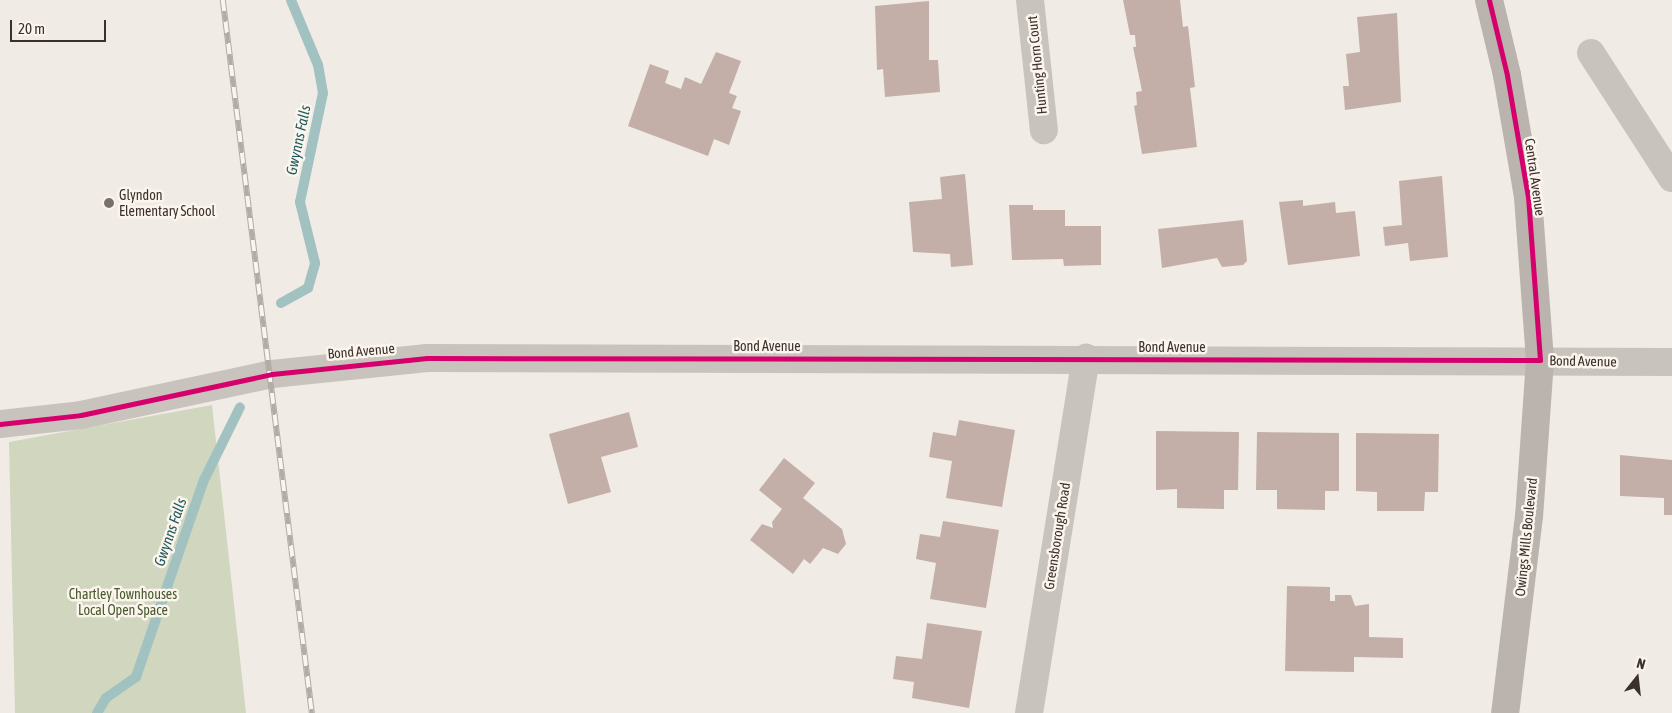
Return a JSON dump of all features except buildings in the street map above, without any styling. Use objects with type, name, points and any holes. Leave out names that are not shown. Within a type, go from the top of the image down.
[{"type":"main road","name":"Central Avenue","points":[[1489,0],[1507,75],[1528,197],[1540,360]]},
{"type":"main road","name":"Owings Mills Boulevard","points":[[1504,713],[1529,516],[1540,360]]},
{"type":"street","name":"Hunting Horn Court","points":[[1030,0],[1044,130]]},
{"type":"street","points":[[1591,53],[1672,178]]},
{"type":"street","name":"Bond Avenue","points":[[0,424],[81,415],[272,374],[376,360],[1086,358],[1672,362]]},
{"type":"street","name":"Greensborough Road","points":[[1029,713],[1086,358]]},
{"type":"green space","name":"Chartley Townhouses Local Open Space","points":[[212,405],[246,713],[15,713],[9,442]]},
{"type":"waterway","name":"Gwynns Falls","points":[[281,303],[308,288],[315,263],[300,202],[323,93],[318,65],[291,0]]},
{"type":"waterway","name":"Gwynns Falls","points":[[97,713],[106,698],[136,677],[204,480],[240,407]]},
{"type":"railway","points":[[223,0],[312,713]]},
{"type":"cycle path","points":[[0,424],[81,415],[272,374],[427,358],[1540,360],[1528,197],[1507,75],[1489,0]]},
{"type":"place","name":"Glyndon Elementary School","points":[[109,203]]}]
